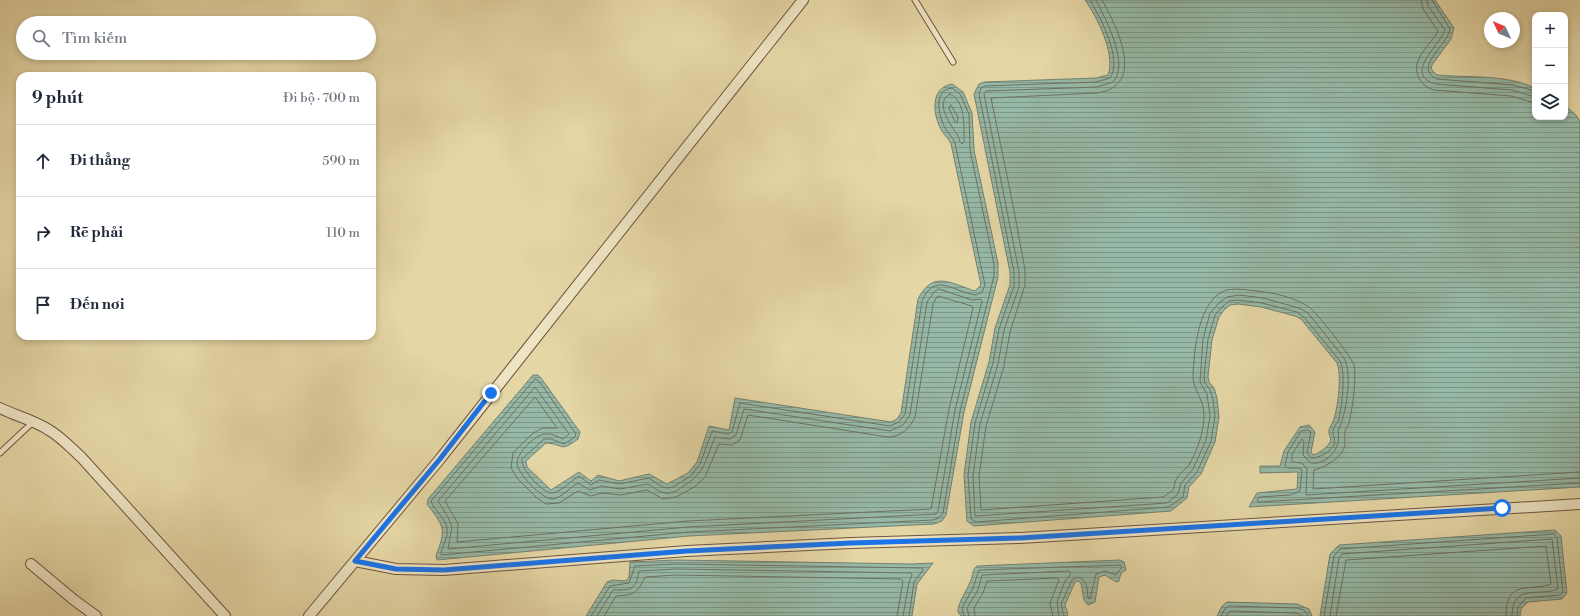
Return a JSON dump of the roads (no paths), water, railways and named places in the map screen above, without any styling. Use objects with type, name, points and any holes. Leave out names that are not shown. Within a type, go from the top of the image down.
[{"type":"street","points":[[309,616],[440,459],[803,0]]},
{"type":"street","points":[[0,408],[50,430],[81,457],[225,616]]},
{"type":"street","points":[[355,561],[396,569],[444,570],[687,551],[851,543],[1020,538],[1580,504]]},
{"type":"street","points":[[31,564],[96,616]]},
{"type":"lane","points":[[915,0],[952,62]]},
{"type":"lane","points":[[0,453],[33,422]]},
{"type":"water","points":[[1085,0],[1435,0],[1454,28],[1451,39],[1432,65],[1431,69],[1437,75],[1487,77],[1512,80],[1532,87],[1532,120],[1568,120],[1568,108],[1575,114],[1580,121],[1580,487],[1249,507],[1257,493],[1297,489],[1298,472],[1260,473],[1260,466],[1280,466],[1284,451],[1300,427],[1309,425],[1315,432],[1311,452],[1313,455],[1323,450],[1329,444],[1331,439],[1329,430],[1334,419],[1337,406],[1339,375],[1337,363],[1301,319],[1261,307],[1238,304],[1230,305],[1224,310],[1219,317],[1212,340],[1208,376],[1209,382],[1214,388],[1217,398],[1219,417],[1215,442],[1201,474],[1189,487],[1187,498],[1171,511],[974,526],[967,521],[964,475],[971,422],[989,362],[995,328],[1010,285],[1010,272],[974,94],[979,84],[984,82],[1096,78],[1108,75],[1110,66],[1107,47],[1095,16]]},
{"type":"water","points":[[952,84],[963,92],[972,113],[974,150],[998,263],[998,277],[964,412],[946,515],[942,521],[934,524],[689,536],[437,560],[436,556],[441,539],[442,528],[427,504],[428,499],[533,375],[538,375],[541,378],[580,432],[578,439],[568,446],[562,447],[546,443],[526,461],[527,467],[551,490],[579,472],[591,481],[598,475],[619,481],[649,474],[667,484],[688,473],[697,462],[709,426],[729,430],[735,398],[891,422],[897,419],[901,413],[918,299],[930,284],[936,282],[950,282],[975,291],[981,285],[951,144],[939,125],[935,111],[936,97],[939,91]]},
{"type":"water","points":[[1555,530],[1561,536],[1567,593],[1562,599],[1528,602],[1521,609],[1520,616],[1320,616],[1330,554],[1339,545]]},
{"type":"water","points":[[676,560],[912,564],[933,563],[917,584],[912,616],[586,616],[607,582],[613,580],[626,581],[629,577],[630,562]]},
{"type":"water","points":[[1120,560],[1124,562],[1126,570],[1121,573],[1119,581],[1116,582],[1105,575],[1099,577],[1095,602],[1088,605],[1084,600],[1081,583],[1078,581],[1075,582],[1065,605],[1068,614],[1067,616],[961,616],[958,612],[959,604],[974,569],[977,566]]},
{"type":"water","points":[[1227,602],[1297,604],[1309,609],[1312,616],[1217,616],[1222,606]]}]
